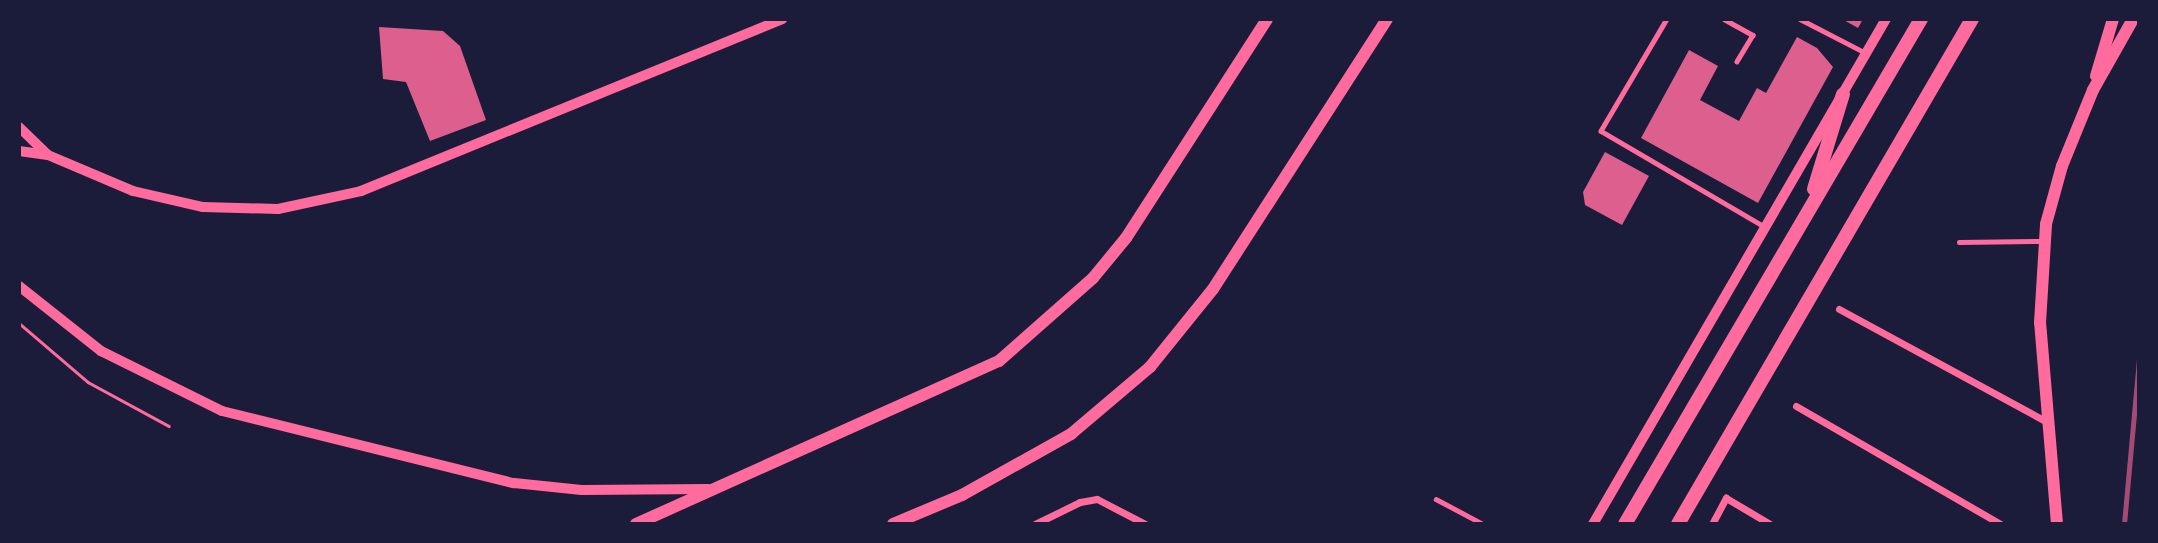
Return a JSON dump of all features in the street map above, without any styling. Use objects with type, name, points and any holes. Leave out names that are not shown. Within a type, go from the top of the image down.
[{"type":"main road","points":[[636,524],[708,489],[999,361],[1093,278],[1126,238],[1266,19]]},
{"type":"main road","points":[[893,524],[962,495],[1071,434],[1150,367],[1213,289],[1387,19]]},
{"type":"main road","points":[[1625,524],[1920,19]]},
{"type":"main road","points":[[1678,524],[1972,19]]},
{"type":"main road","points":[[2057,524],[2039,323],[2044,241],[2053,193],[2093,90],[2113,19]]},
{"type":"main road","points":[[2093,90],[2133,19]]},
{"type":"main road","points":[[1807,214],[1843,94]]},
{"type":"street","points":[[19,151],[48,155],[133,191],[203,207],[278,209],[361,191],[782,19]]},
{"type":"street","points":[[1593,524],[1886,19]]},
{"type":"street","points":[[21,129],[48,155]]},
{"type":"street","points":[[19,286],[101,351],[222,411],[514,483],[582,490],[708,489]]},
{"type":"street","points":[[1839,309],[2047,422]]},
{"type":"street","points":[[1796,406],[2000,524]]},
{"type":"street","points":[[1712,524],[1727,498],[1770,524]]},
{"type":"street","points":[[1035,524],[1080,502],[1097,499],[1145,524]]},
{"type":"lane","points":[[1667,19],[1601,131],[1766,227]]},
{"type":"lane","points":[[1724,19],[1753,35],[1737,62]]},
{"type":"lane","points":[[1800,19],[1866,54]]},
{"type":"lane","points":[[1959,242],[2044,241]]},
{"type":"lane","points":[[1436,499],[1483,524]]},
{"type":"path","points":[[19,323],[88,382],[169,426]]},
{"type":"building","points":[[1842,19],[1863,19],[1858,28]]},
{"type":"building","points":[[379,27],[443,31],[460,46],[486,120],[430,141],[406,82],[383,79]]},
{"type":"building","points":[[1797,37],[1817,48],[1833,67],[1758,203],[1641,138],[1689,50],[1718,66],[1700,100],[1739,121],[1757,88],[1766,93]]},
{"type":"building","points":[[1605,152],[1649,176],[1622,225],[1585,205],[1583,192]]},
{"type":"railway","points":[[2124,524],[2139,358]]}]
